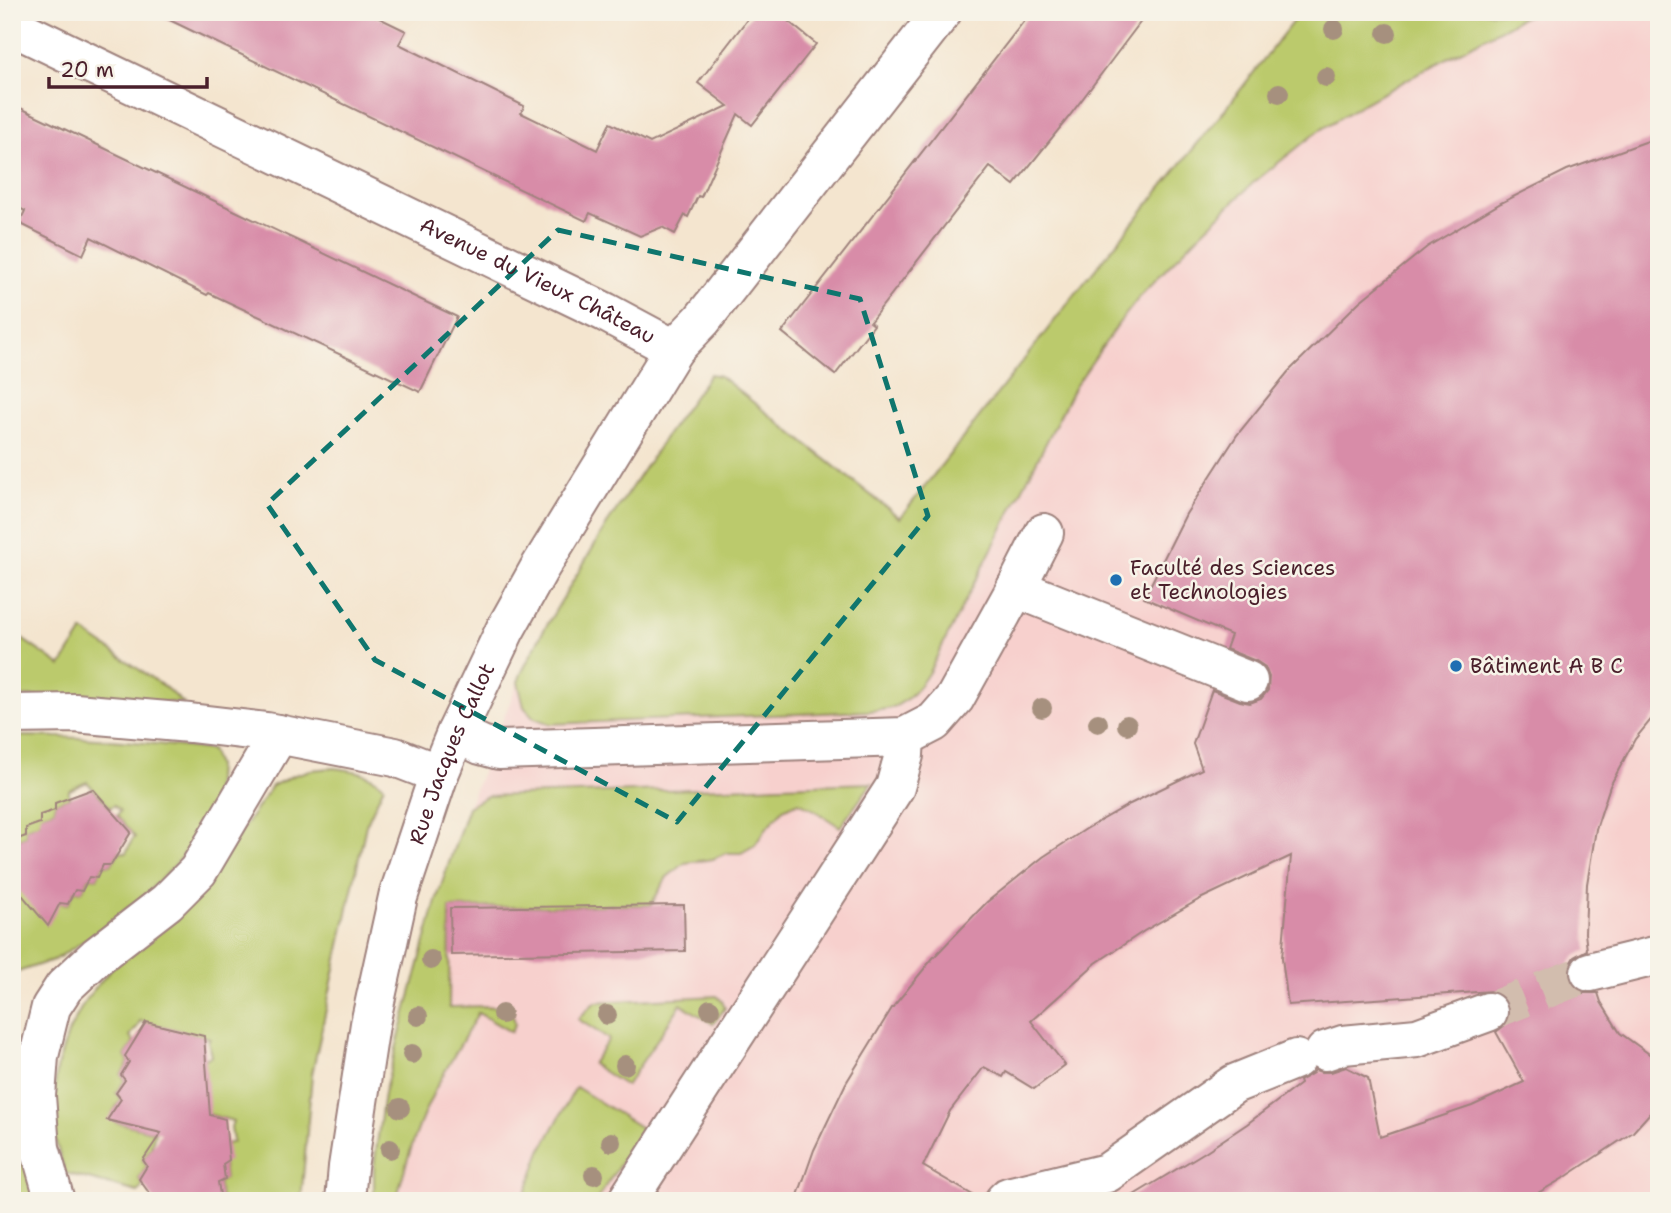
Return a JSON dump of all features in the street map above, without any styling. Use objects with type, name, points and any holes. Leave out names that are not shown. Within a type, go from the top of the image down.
[{"type":"street","name":"Avenue du Vieux Château","points":[[12,26],[605,312],[674,349],[708,312],[942,12]]},
{"type":"street","name":"Rue Jacques Callot","points":[[345,1201],[375,999],[398,897],[439,774],[505,630],[539,569],[674,349]]},
{"type":"street","points":[[456,733],[499,750],[905,737],[934,722],[954,698],[1044,533]]},
{"type":"street","points":[[1016,588],[1248,681]]},
{"type":"street","points":[[12,714],[75,713],[279,734],[396,757],[439,774]]},
{"type":"street","points":[[55,1201],[40,1149],[36,1096],[39,1056],[51,1007],[64,987],[97,956],[167,902],[198,871],[279,734]]},
{"type":"street","points":[[626,1201],[895,787],[904,755],[905,737]]},
{"type":"street","points":[[1590,972],[1659,956]]},
{"type":"street","points":[[1004,1201],[1008,1197],[1107,1173],[1234,1084],[1343,1045],[1417,1038],[1488,1012]]},
{"type":"highlighted area","points":[[558,230],[860,299],[928,516],[677,822],[375,660],[267,504]]},
{"type":"shaded area","name":"Faculté des Sciences et Technologies","points":[[1300,12],[1659,12],[1659,1201],[374,1201],[374,1166],[384,1093],[436,901],[468,807],[518,682],[541,635],[607,524],[710,374],[720,376],[900,518]]},
{"type":"green space","points":[[1300,12],[1536,12],[1364,103],[1317,132],[1253,183],[1142,294],[1074,388],[929,672],[909,697],[890,708],[870,711],[550,724],[534,718],[524,707],[518,682],[541,635],[607,524],[710,374],[720,376],[900,518]]},
{"type":"green space","points":[[83,631],[166,688],[183,703],[12,696],[12,632],[61,666]]},
{"type":"green space","points":[[12,736],[112,740],[211,750],[217,766],[215,795],[197,836],[175,865],[147,893],[96,933],[56,959],[12,974],[12,890],[16,887],[68,904],[75,890],[82,891],[89,877],[97,878],[103,865],[111,865],[119,852],[126,853],[135,837],[117,816],[120,811],[114,805],[110,808],[87,782],[69,790],[69,798],[55,803],[55,810],[41,815],[40,823],[26,828],[26,836],[12,841]]},
{"type":"green space","points":[[333,768],[366,775],[384,786],[366,825],[312,1074],[301,1201],[216,1201],[221,1198],[218,1182],[225,1179],[223,1164],[227,1144],[233,1142],[233,1121],[197,1111],[205,1059],[211,1056],[208,1041],[210,1038],[140,1021],[130,1036],[134,1042],[125,1056],[129,1062],[121,1075],[125,1080],[116,1093],[121,1099],[113,1112],[115,1122],[155,1132],[151,1148],[143,1160],[147,1166],[139,1179],[143,1185],[138,1192],[65,1173],[53,1132],[54,1092],[58,1064],[69,1031],[86,999],[111,969],[226,853],[272,786],[310,770]]},
{"type":"green space","points":[[872,783],[840,827],[799,802],[783,809],[755,845],[741,853],[726,853],[713,859],[685,863],[667,877],[651,905],[450,908],[449,1007],[502,1008],[512,1014],[515,1024],[511,1032],[478,1013],[425,1112],[396,1201],[374,1201],[374,1166],[384,1093],[436,901],[468,807],[487,796]]},
{"type":"green space","points":[[717,996],[725,1008],[713,1024],[681,1004],[626,1086],[592,1064],[609,1039],[578,1019],[595,1002]]},
{"type":"green space","points":[[12,1041],[16,1047],[40,1201],[12,1201]]},
{"type":"green space","points":[[576,1087],[643,1129],[596,1201],[523,1201],[541,1151]]},
{"type":"building","points":[[153,12],[367,12],[406,31],[399,44],[524,106],[521,113],[597,150],[610,123],[650,143],[728,106],[698,83],[753,12],[777,12],[816,44],[752,125],[738,114],[701,197],[698,196],[688,217],[685,215],[675,234],[662,227],[640,236],[590,213],[586,221]]},
{"type":"building","points":[[1031,12],[1148,12],[1014,185],[990,167],[870,322],[874,325],[835,375],[782,332]]},
{"type":"building","points":[[12,104],[457,317],[420,392],[209,293],[207,295],[91,237],[83,255],[19,223],[25,211],[12,204]]},
{"type":"building","name":"Bâtiment A B C","points":[[1659,137],[1659,710],[1635,739],[1610,786],[1596,829],[1587,884],[1587,950],[1574,957],[1569,965],[1569,977],[1574,987],[1583,993],[1598,993],[1620,1033],[1659,1061],[1659,1103],[1633,1132],[1524,1201],[1124,1201],[1247,1124],[1315,1070],[1331,1072],[1346,1067],[1368,1078],[1380,1137],[1472,1106],[1524,1082],[1496,1032],[1505,1025],[1509,1016],[1509,1005],[1502,996],[1492,991],[1288,1005],[1282,958],[1291,856],[1200,899],[1144,931],[1096,963],[1031,1021],[1065,1065],[1034,1089],[1006,1072],[1003,1077],[984,1067],[950,1111],[923,1166],[983,1201],[796,1201],[814,1150],[846,1083],[892,1008],[933,958],[987,902],[1043,857],[1130,804],[1202,769],[1193,744],[1212,690],[1250,703],[1261,699],[1268,690],[1269,677],[1265,667],[1226,649],[1231,635],[1144,598],[1186,514],[1237,435],[1288,372],[1359,302],[1427,247],[1501,203],[1567,170]]},
{"type":"building","points":[[93,789],[131,832],[111,865],[103,865],[97,878],[89,877],[82,891],[75,890],[68,904],[60,903],[48,926],[12,883],[12,841],[26,836],[26,828],[40,823],[40,815],[55,810],[55,803]]},
{"type":"building","points":[[684,905],[685,951],[451,955],[450,908]]},
{"type":"building","points":[[146,1022],[204,1036],[210,1115],[225,1119],[229,1160],[223,1164],[225,1179],[218,1182],[221,1201],[155,1201],[139,1179],[147,1166],[143,1160],[161,1133],[107,1120],[121,1099],[116,1093],[125,1080],[121,1075],[129,1062],[125,1056]]},
{"type":"tunnel","points":[[1488,1012],[1590,972]]},
{"type":"place","name":"Faculté des Sciences et Technologies","points":[[1116,580]]},
{"type":"place","name":"Bâtiment A B C","points":[[1456,666]]}]
